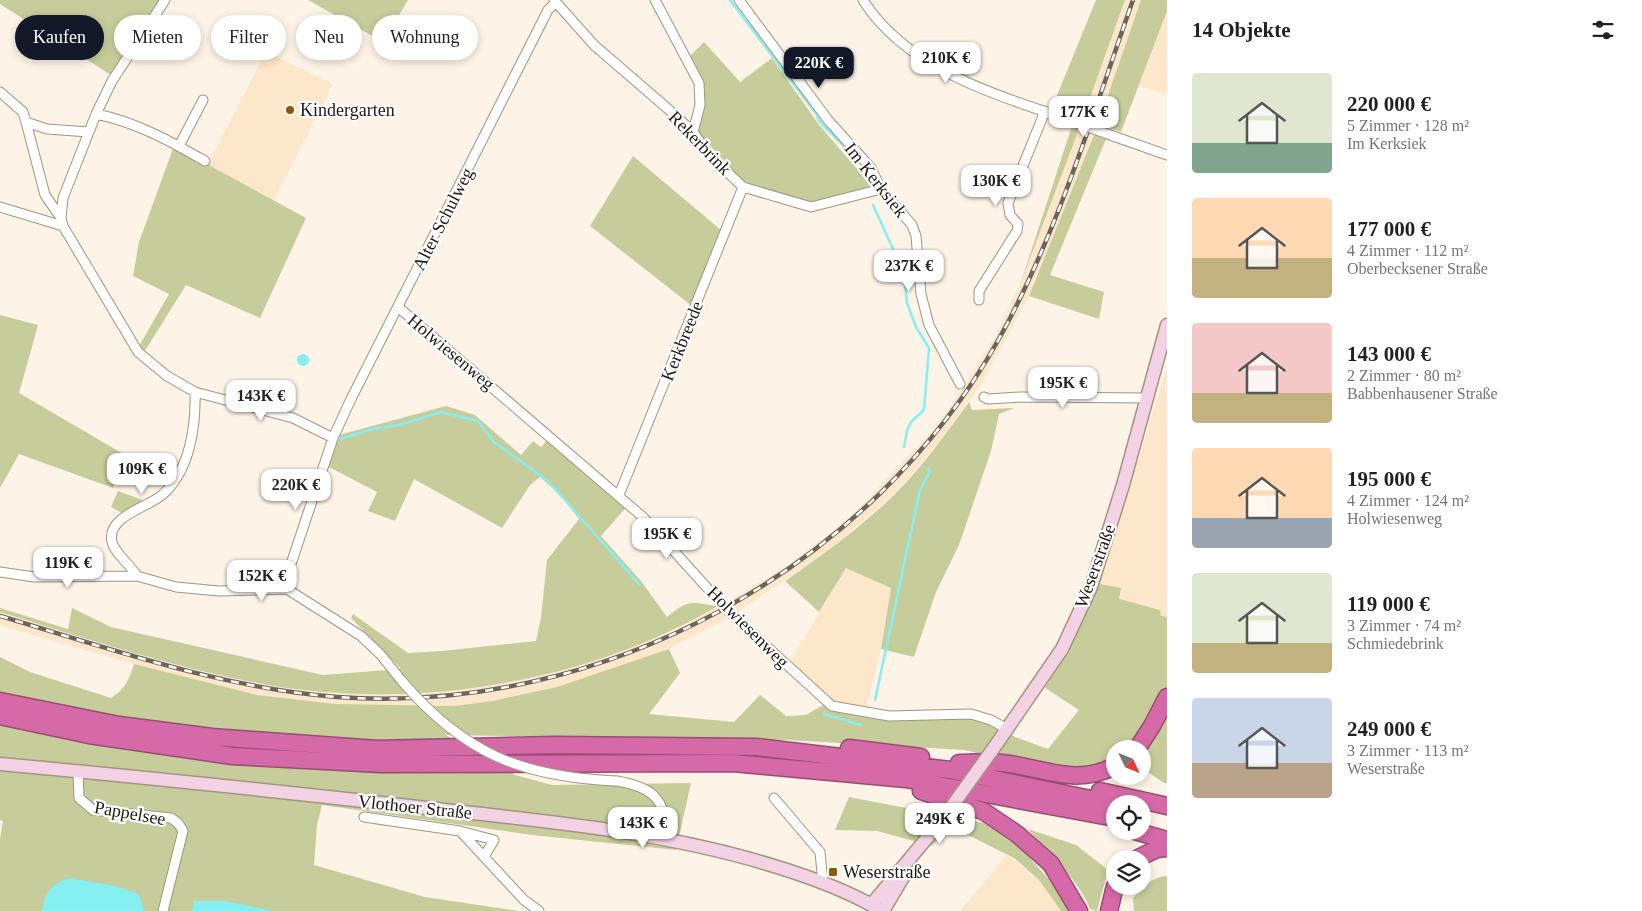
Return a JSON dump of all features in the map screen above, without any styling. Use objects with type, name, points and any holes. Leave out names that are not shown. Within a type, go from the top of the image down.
[{"type":"highway","points":[[1143,740],[1167,697]]},
{"type":"highway","points":[[0,700],[118,725],[212,737],[377,749],[555,745],[757,747],[808,743],[897,752],[1167,806]]},
{"type":"highway","points":[[0,716],[89,734],[232,756],[381,764],[733,763],[906,779],[1106,816]]},
{"type":"highway","points":[[757,747],[950,770],[1106,802]]},
{"type":"highway","points":[[733,763],[785,775],[921,791],[1106,825]]},
{"type":"highway","points":[[959,763],[1002,763],[1066,776],[1087,776],[1106,769]]},
{"type":"highway","points":[[921,791],[983,811],[1017,834],[1051,864],[1079,911]]},
{"type":"highway","points":[[1151,814],[1167,818]]},
{"type":"highway","points":[[1151,828],[1167,832]]},
{"type":"highway","points":[[1151,836],[1167,840]]},
{"type":"highway","points":[[1151,851],[1157,848],[1167,848]]},
{"type":"highway","points":[[1109,911],[1113,895]]},
{"type":"main road","name":"Weserstraße","points":[[876,910],[998,742],[1062,649],[1091,587],[1123,485],[1167,325]]},
{"type":"main road","name":"Vlothoer Straße","points":[[0,764],[491,815],[664,838],[740,856],[824,883],[876,910]]},
{"type":"street","points":[[62,222],[63,198],[96,114],[112,81],[165,0]]},
{"type":"street","points":[[655,0],[699,83],[700,105],[693,132]]},
{"type":"street","name":"Im Kerksiek","points":[[739,0],[828,120],[871,168],[881,189],[912,225],[916,236],[921,294],[929,325],[960,384]]},
{"type":"street","points":[[863,0],[872,14],[926,61],[976,85],[1045,112],[1167,155]]},
{"type":"street","name":"Rekerbrink","points":[[555,1],[594,44],[693,132],[709,155],[743,186],[811,207],[881,189]]},
{"type":"street","name":"Alter Schulweg","points":[[287,589],[288,573],[333,438],[372,354],[398,307],[548,10],[555,1]]},
{"type":"street","points":[[0,92],[24,112],[45,195],[138,352],[167,376],[195,392],[293,418],[333,438]]},
{"type":"street","points":[[179,146],[203,100]]},
{"type":"street","points":[[980,300],[979,291],[1017,231],[1018,224],[1010,216],[1008,203],[1045,112]]},
{"type":"street","points":[[96,114],[117,118],[142,128],[205,161]]},
{"type":"street","points":[[26,122],[47,129],[90,132]]},
{"type":"street","name":"Kerkbreede","points":[[619,495],[743,186]]},
{"type":"street","points":[[0,207],[62,222]]},
{"type":"street","name":"Holwiesenweg","points":[[398,307],[619,495],[644,518],[729,612],[832,706],[889,716],[971,714],[991,720],[1007,729]]},
{"type":"street","points":[[137,576],[131,565],[116,550],[112,542],[112,535],[125,516],[163,495],[173,483],[191,445],[196,412],[195,392]]},
{"type":"street","points":[[984,397],[988,399],[1020,397],[1147,398]]},
{"type":"street","points":[[0,572],[34,578],[137,576],[185,588],[219,591],[287,589],[361,636],[381,655],[425,708],[441,723],[462,738],[494,756],[547,774],[571,779],[618,781],[635,784],[652,794],[661,805],[665,817],[664,838]]},
{"type":"street","name":"Pappelsee","points":[[78,772],[79,798],[94,810],[171,818],[178,823],[183,831],[163,911]]},
{"type":"street","points":[[774,798],[820,852],[824,883]]},
{"type":"street","points":[[364,817],[460,831],[494,840],[484,857]]},
{"type":"street","points":[[460,831],[524,900],[539,911]]},
{"type":"shaded area","points":[[1125,0],[1141,0],[1098,124],[1029,296],[983,381],[944,436],[894,494],[827,552],[728,618],[669,649],[604,673],[557,687],[492,701],[455,706],[335,704],[257,695],[164,673],[0,625],[0,612],[167,662],[259,683],[335,693],[387,694],[449,690],[513,682],[636,646],[675,630],[725,603],[792,563],[851,517],[934,429],[953,403],[995,337],[1021,282]]},
{"type":"shaded area","points":[[1167,11],[1167,94],[1139,86]]},
{"type":"shaded area","points":[[262,60],[283,60],[333,84],[273,201],[208,164]]},
{"type":"shaded area","points":[[1167,366],[1167,617],[1161,616],[1160,610],[1119,599],[1121,588],[1100,584]]},
{"type":"shaded area","points":[[846,568],[891,588],[881,649],[865,714],[832,707],[786,669]]},
{"type":"shaded area","points":[[1007,855],[1039,880],[1061,911],[960,911]]},
{"type":"green space","points":[[0,0],[160,0],[150,15],[114,15],[114,60],[121,60],[111,75],[88,60],[104,60],[104,15],[17,15],[0,4]]},
{"type":"green space","points":[[308,0],[408,0],[399,15],[372,15],[372,36],[362,30],[362,15],[335,15]]},
{"type":"green space","points":[[1096,0],[1125,0],[1083,117],[1056,107],[1054,103]]},
{"type":"green space","points":[[1141,0],[1167,0],[1167,11],[1121,132],[1098,124]]},
{"type":"green space","points":[[704,42],[740,82],[772,58],[819,125],[871,185],[846,199],[810,205],[743,182],[698,132],[703,87],[689,57]]},
{"type":"green space","points":[[1072,126],[1079,129],[1021,282]]},
{"type":"green space","points":[[1094,135],[1106,139],[1050,275],[1104,292],[1099,319],[1029,296]]},
{"type":"green space","points":[[174,146],[306,218],[260,318],[186,285],[143,354],[139,346],[169,294],[133,276],[139,242]]},
{"type":"green space","points":[[633,156],[722,231],[692,306],[590,226]]},
{"type":"green space","points":[[0,315],[38,325],[19,393],[125,455],[113,488],[19,454],[0,488]]},
{"type":"green space","points":[[969,402],[972,410],[1014,408],[999,414],[991,451],[959,545],[936,592],[914,657],[881,649],[891,588],[846,568],[819,612],[785,581],[841,540],[894,495],[924,462]]},
{"type":"green space","points":[[446,406],[475,415],[521,455],[533,441],[541,447],[552,435],[630,503],[601,536],[641,581],[667,617],[680,607],[690,603],[718,606],[666,633],[611,655],[554,672],[495,685],[435,692],[375,694],[316,691],[258,683],[225,676],[128,651],[0,612],[0,608],[68,629],[72,608],[111,627],[323,675],[401,669],[351,618],[353,614],[408,653],[536,641],[541,618],[547,560],[579,519],[561,497],[540,477],[530,485],[502,528],[414,479],[395,521],[368,511],[377,492],[327,466],[339,435]]},
{"type":"green space","points":[[118,491],[148,502],[122,513],[111,507]]},
{"type":"green space","points":[[1100,584],[1121,588],[1119,599],[1160,610],[1161,616],[1167,617],[1167,688],[1143,732],[1136,740],[1106,740],[1106,765],[1103,767],[1046,769],[965,750],[786,740],[446,735],[515,775],[552,785],[691,783],[676,850],[532,835],[322,805],[317,825],[314,865],[425,897],[519,911],[0,911],[0,839],[3,821],[0,820],[0,657],[30,672],[111,698],[126,684],[134,664],[257,695],[335,704],[455,706],[492,701],[557,687],[669,649],[680,673],[649,714],[734,722],[760,695],[786,716],[806,715],[825,704],[865,714],[967,718],[989,721],[1015,737],[1048,749],[1079,710],[1045,688]]},
{"type":"green space","points":[[1167,715],[1167,783],[1151,774],[1151,743]]},
{"type":"green space","points":[[849,797],[984,823],[1016,843],[1063,895],[1072,911],[1061,911],[1039,880],[1014,858],[950,826],[932,846],[877,831],[835,830]]},
{"type":"green space","points":[[1028,829],[1076,845],[1106,868],[1106,877],[1097,911],[1090,909],[1080,889]]},
{"type":"green space","points":[[1167,876],[1167,911],[1134,911],[1133,898],[1136,895],[1151,895],[1151,882]]},
{"type":"water","points":[[303,354],[309,360],[303,366],[297,360]]},
{"type":"water","points":[[70,878],[115,886],[139,894],[144,911],[42,911],[45,898],[50,889]]},
{"type":"water","points":[[194,901],[225,901],[274,911],[192,911]]},
{"type":"waterway","points":[[730,0],[817,115],[819,121],[861,163],[871,178]]},
{"type":"waterway","points":[[873,205],[904,273],[907,303],[916,327],[929,348],[924,410],[911,422],[904,447]]},
{"type":"waterway","points":[[340,439],[373,429],[403,424],[441,412],[478,421],[494,442],[548,481]]},
{"type":"waterway","points":[[875,700],[920,490],[930,472],[928,468]]},
{"type":"waterway","points":[[550,483],[640,585]]},
{"type":"waterway","points":[[824,714],[861,725]]},
{"type":"railway","points":[[0,616],[167,666],[251,685],[337,697],[436,697],[534,681],[629,653],[720,611],[804,558],[880,494],[946,420],[1000,337],[1040,256],[1089,129],[1133,0]]},
{"type":"place","name":"Kindergarten","points":[[290,110]]},
{"type":"place","name":"Weserstraße","points":[[833,872]]}]
